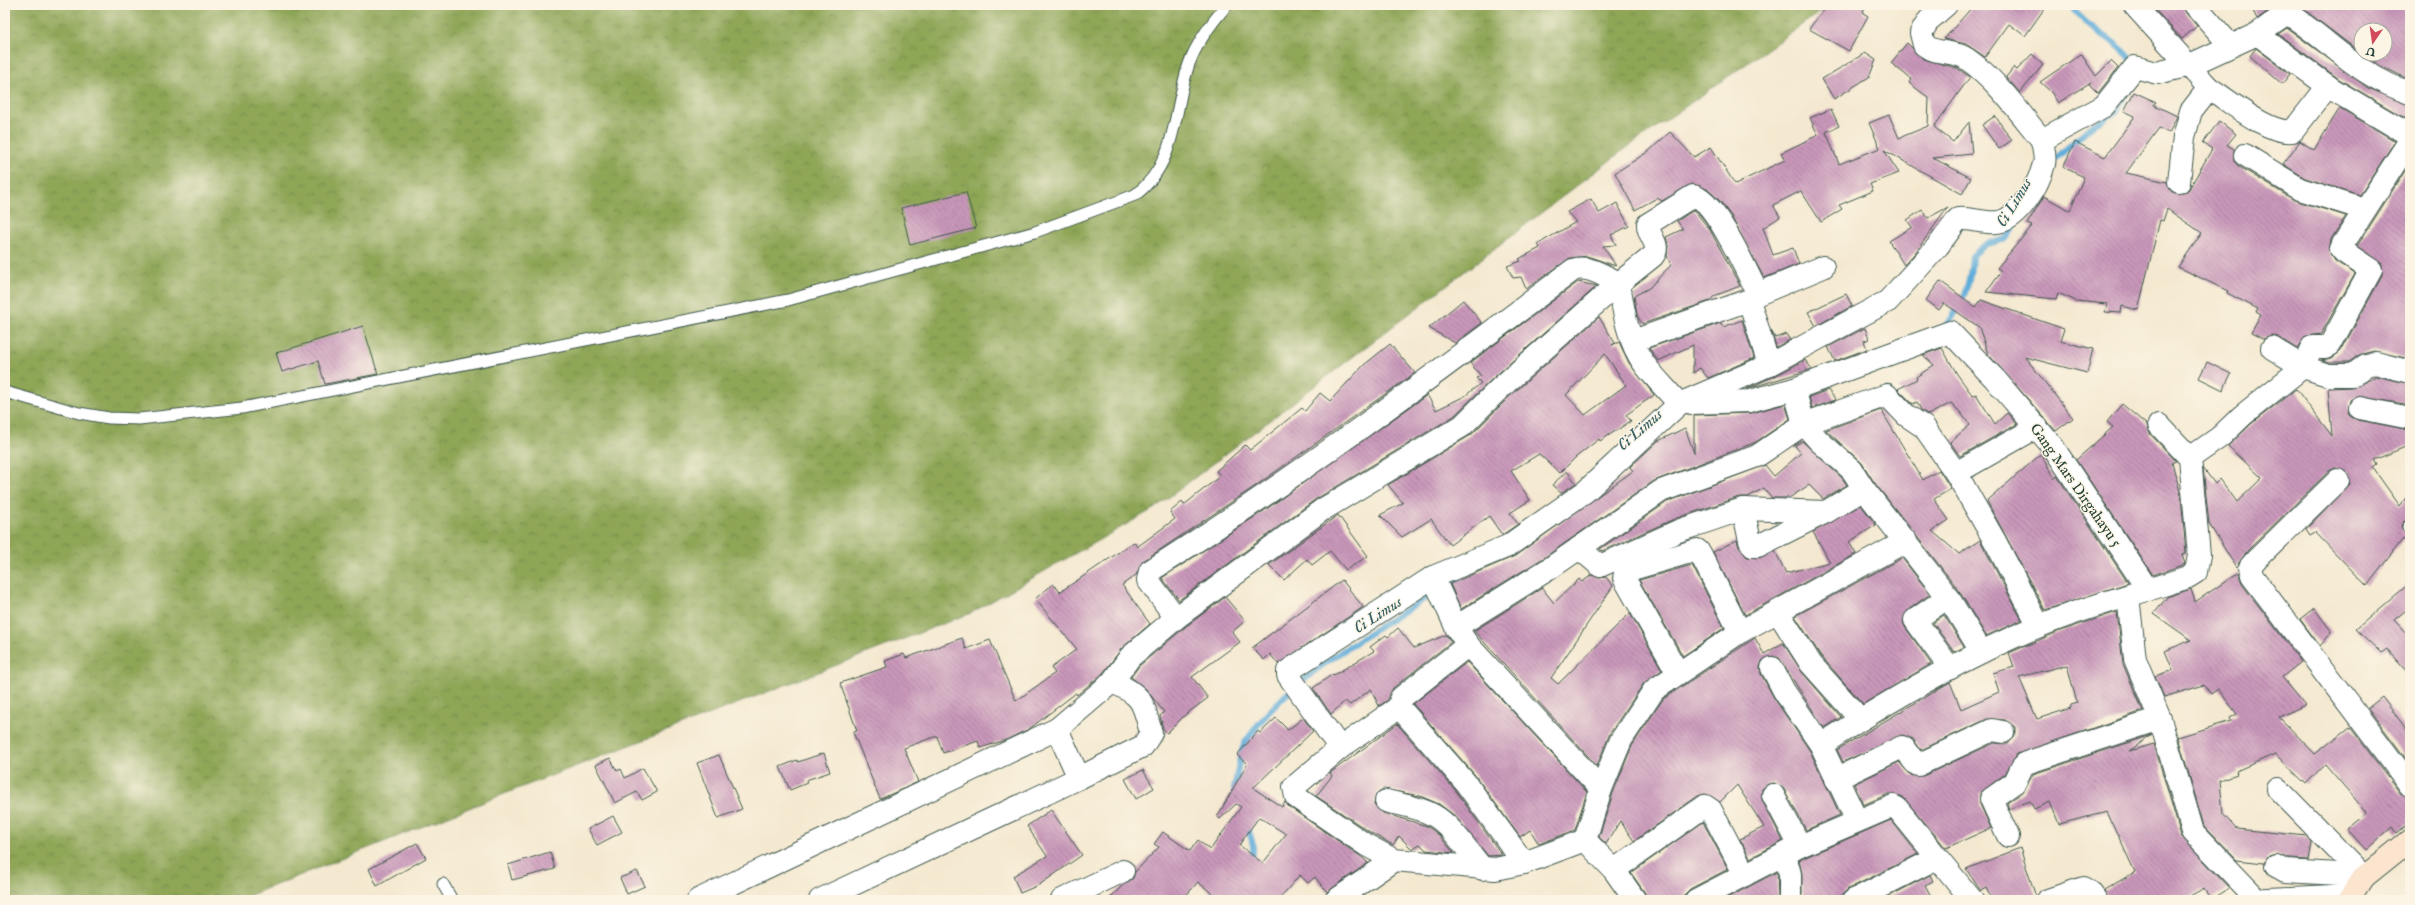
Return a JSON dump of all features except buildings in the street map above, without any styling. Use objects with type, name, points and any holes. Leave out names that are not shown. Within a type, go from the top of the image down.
[{"type":"street","points":[[1340,748],[1288,675],[1288,671],[1433,577],[1515,541],[1586,491],[1679,404],[1770,364],[1888,301],[1938,246],[1958,219],[1997,222],[2006,220],[2015,214],[2032,192],[2044,163],[2042,140],[1992,80],[1966,58],[1947,52],[1935,52],[1924,45],[1921,34],[1929,20],[1946,5]]},
{"type":"street","points":[[2134,5],[2210,88],[2272,129],[2285,132],[2293,131],[2328,86]]},
{"type":"street","points":[[2195,5],[2230,45]]},
{"type":"street","points":[[2042,140],[2104,106],[2134,67],[2157,73],[2190,66],[2230,45],[2257,34],[2287,13],[2350,62],[2378,80],[2410,93]]},
{"type":"street","points":[[2190,458],[2220,437],[2244,415],[2303,367],[2312,347],[2326,347],[2330,345],[2371,270],[2341,249],[2364,209],[2410,140],[2406,133],[2328,86],[2257,34]]},
{"type":"street","points":[[2179,182],[2184,137],[2191,111],[2210,88]]},
{"type":"street","points":[[2245,155],[2300,189],[2364,209]]},
{"type":"street","points":[[698,900],[1057,729],[1112,682],[1130,657],[1176,618],[1322,510],[1462,426],[1499,389],[1619,283],[1657,252],[1656,245],[1648,229],[1648,224],[1693,196],[1703,199],[1734,245],[1754,297],[1770,364]]},
{"type":"street","points":[[1176,618],[1148,580],[1150,571],[1394,404],[1572,270],[1580,267],[1619,283]]},
{"type":"street","points":[[1633,340],[1754,297],[1823,267]]},
{"type":"street","points":[[1619,283],[1623,310],[1633,340],[1644,364],[1679,404]]},
{"type":"street","name":"Gang Mars Dirgahayu 5","points":[[1794,389],[1950,332],[2037,427],[2148,590]]},
{"type":"street","points":[[2272,348],[2303,367],[2328,375],[2353,375],[2366,365],[2376,363],[2410,372]]},
{"type":"street","points":[[1679,404],[1750,401],[1794,389],[1804,424],[1819,441],[1852,470],[1864,489],[1948,597],[1981,651]]},
{"type":"street","points":[[1584,840],[1524,863],[1495,869],[1394,860],[1366,845],[1296,797],[1293,793],[1294,787],[1340,748],[1399,708],[1401,698],[1462,636],[1579,548],[1661,491],[1757,456],[1804,424],[1887,395],[1906,415],[1924,428],[1956,473],[1996,543],[2039,626]]},
{"type":"street","points":[[2360,408],[2410,418]]},
{"type":"street","points":[[1821,745],[1860,719],[1981,651],[2039,626],[2188,577],[2198,568],[2199,555],[2190,458],[2159,425]]},
{"type":"street","points":[[1956,473],[2037,427]]},
{"type":"street","points":[[2338,480],[2257,559],[2250,567],[2252,576],[2410,785]]},
{"type":"street","points":[[1743,509],[1750,541],[1753,546],[1758,546],[1826,512],[1864,489]]},
{"type":"street","points":[[1579,548],[1600,566],[1678,531],[1743,509],[1826,512]]},
{"type":"street","points":[[1584,840],[1601,789],[1621,740],[1654,690],[1740,632],[1906,542]]},
{"type":"street","points":[[1678,673],[1624,578],[1625,574],[1629,570],[1692,550],[1700,553],[1740,632]]},
{"type":"street","points":[[1433,577],[1462,636],[1601,789]]},
{"type":"street","points":[[2128,596],[2135,659],[2160,719],[2193,832],[2252,899],[2356,889],[2410,840]]},
{"type":"street","points":[[1948,597],[1915,620],[1950,668]]},
{"type":"street","points":[[1778,612],[1811,664],[1860,719]]},
{"type":"street","points":[[1772,668],[1784,691],[1821,745],[1857,821]]},
{"type":"street","points":[[820,900],[1079,778],[1143,746],[1151,733],[1145,706],[1131,690],[1112,682]]},
{"type":"street","points":[[1399,708],[1465,782],[1524,863]]},
{"type":"street","points":[[2008,836],[1991,799],[2015,782],[2022,766],[2026,763],[2160,719]]},
{"type":"street","points":[[1057,729],[1079,778]]},
{"type":"street","points":[[1836,779],[1902,747],[1906,749],[1914,763],[1918,765],[1992,730],[2003,732]]},
{"type":"street","points":[[2278,789],[2356,889]]},
{"type":"street","points":[[1773,795],[1793,850],[1790,874],[1790,900]]},
{"type":"street","points":[[1386,801],[1421,809],[1434,815],[1445,824],[1483,869]]},
{"type":"street","points":[[1614,870],[1706,806],[1712,810],[1745,875]]},
{"type":"street","points":[[1696,900],[1793,850],[1888,806],[1898,808],[1972,900]]},
{"type":"street","points":[[1584,840],[1614,870],[1635,900]]},
{"type":"street","points":[[1854,900],[1937,858]]},
{"type":"street","points":[[1336,900],[1394,860]]},
{"type":"street","points":[[2276,866],[2285,871],[2339,874],[2356,889]]},
{"type":"street","points":[[1062,900],[1123,871]]},
{"type":"street","points":[[2048,900],[2084,888],[2090,892],[2096,900]]},
{"type":"lane","points":[[5,392],[79,413],[109,418],[139,419],[242,408],[788,300],[1035,232],[1135,195],[1149,184],[1159,171],[1167,153],[1189,62],[1213,22],[1227,5]]},
{"type":"lane","points":[[443,884],[452,900]]},
{"type":"green space","points":[[5,5],[1830,5],[1621,152],[1155,508],[971,613],[499,796],[238,900],[5,900]]},
{"type":"waterway","name":"Ci Limus","points":[[2070,5],[2085,21],[2120,47],[2134,63]]},
{"type":"waterway","name":"Ci Limus","points":[[2051,163],[2090,127],[2117,111],[2126,94]]},
{"type":"waterway","name":"Ci Limus","points":[[1946,327],[1957,310],[1968,285],[1972,256],[1986,244],[2006,239],[2017,221]]},
{"type":"waterway","name":"Ci Limus","points":[[1443,587],[1460,576]]},
{"type":"waterway","name":"Ci Limus","points":[[1234,790],[1240,759],[1245,743],[1262,720],[1282,698],[1331,658],[1435,592]]},
{"type":"waterway","name":"Ci Limus","points":[[1247,825],[1252,839],[1253,848],[1250,862]]}]
